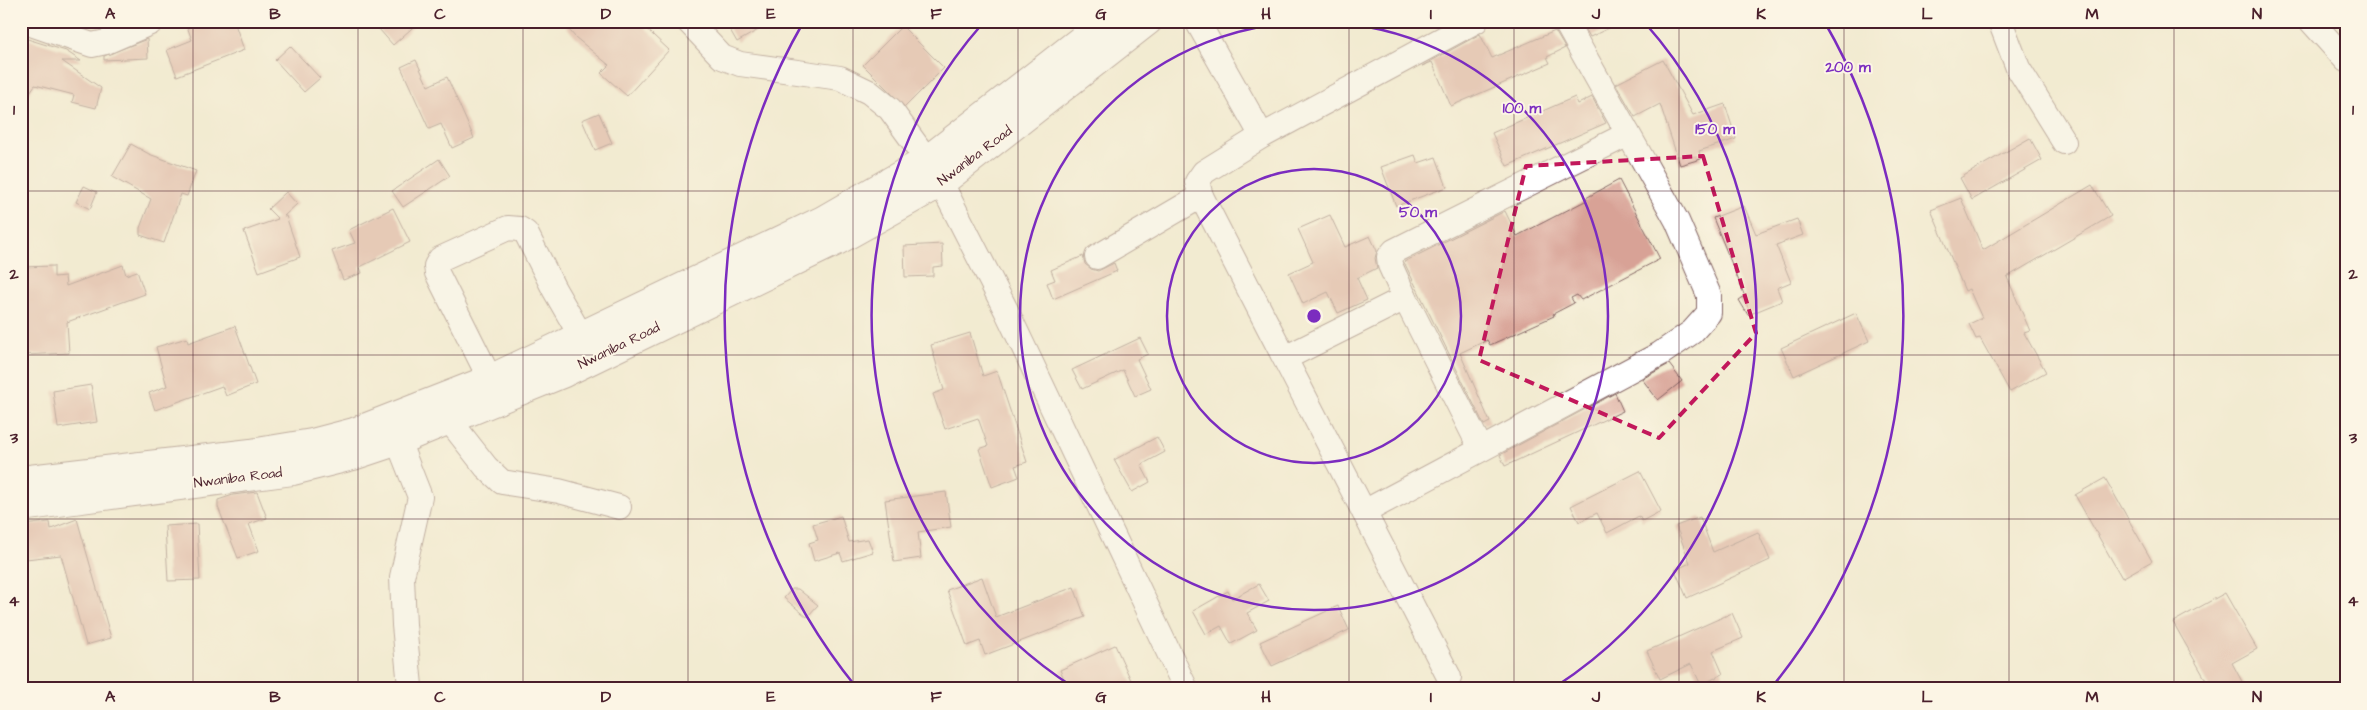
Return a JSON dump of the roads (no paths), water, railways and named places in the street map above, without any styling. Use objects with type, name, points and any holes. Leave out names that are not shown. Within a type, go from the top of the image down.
[{"type":"main road","points":[[21,480],[312,444],[354,432],[490,379],[823,220],[927,160],[1105,21]]},
{"type":"main road","name":"Nwaniba Road","points":[[21,507],[294,471],[353,456],[398,441],[564,373],[820,250],[941,183],[1148,21]]},
{"type":"street","points":[[22,21],[92,45],[106,42],[150,23]]},
{"type":"street","points":[[688,21],[722,57],[740,64],[840,78],[869,92],[890,109],[927,160]]},
{"type":"street","points":[[1197,21],[1262,136]]},
{"type":"street","points":[[1449,677],[1201,196],[1197,182],[1204,172],[1262,136],[1476,21]]},
{"type":"street","points":[[1364,512],[1660,354],[1692,332],[1709,313],[1709,295],[1677,221],[1565,21]]},
{"type":"street","points":[[2000,21],[2018,68],[2064,142]]},
{"type":"street","points":[[2311,21],[2346,60]]},
{"type":"street","points":[[1481,449],[1390,265],[1389,257],[1394,252],[1628,134]]},
{"type":"street","points":[[941,183],[1006,310],[1186,689]]},
{"type":"street","points":[[1097,257],[1201,196]]},
{"type":"street","points":[[490,379],[437,273],[436,266],[440,259],[508,228],[526,232],[554,289],[581,336]]},
{"type":"street","points":[[1285,358],[1406,298]]},
{"type":"street","points":[[450,421],[486,467],[502,482],[559,491],[619,507]]},
{"type":"street","points":[[398,441],[420,498],[402,577],[404,625],[410,686]]}]
